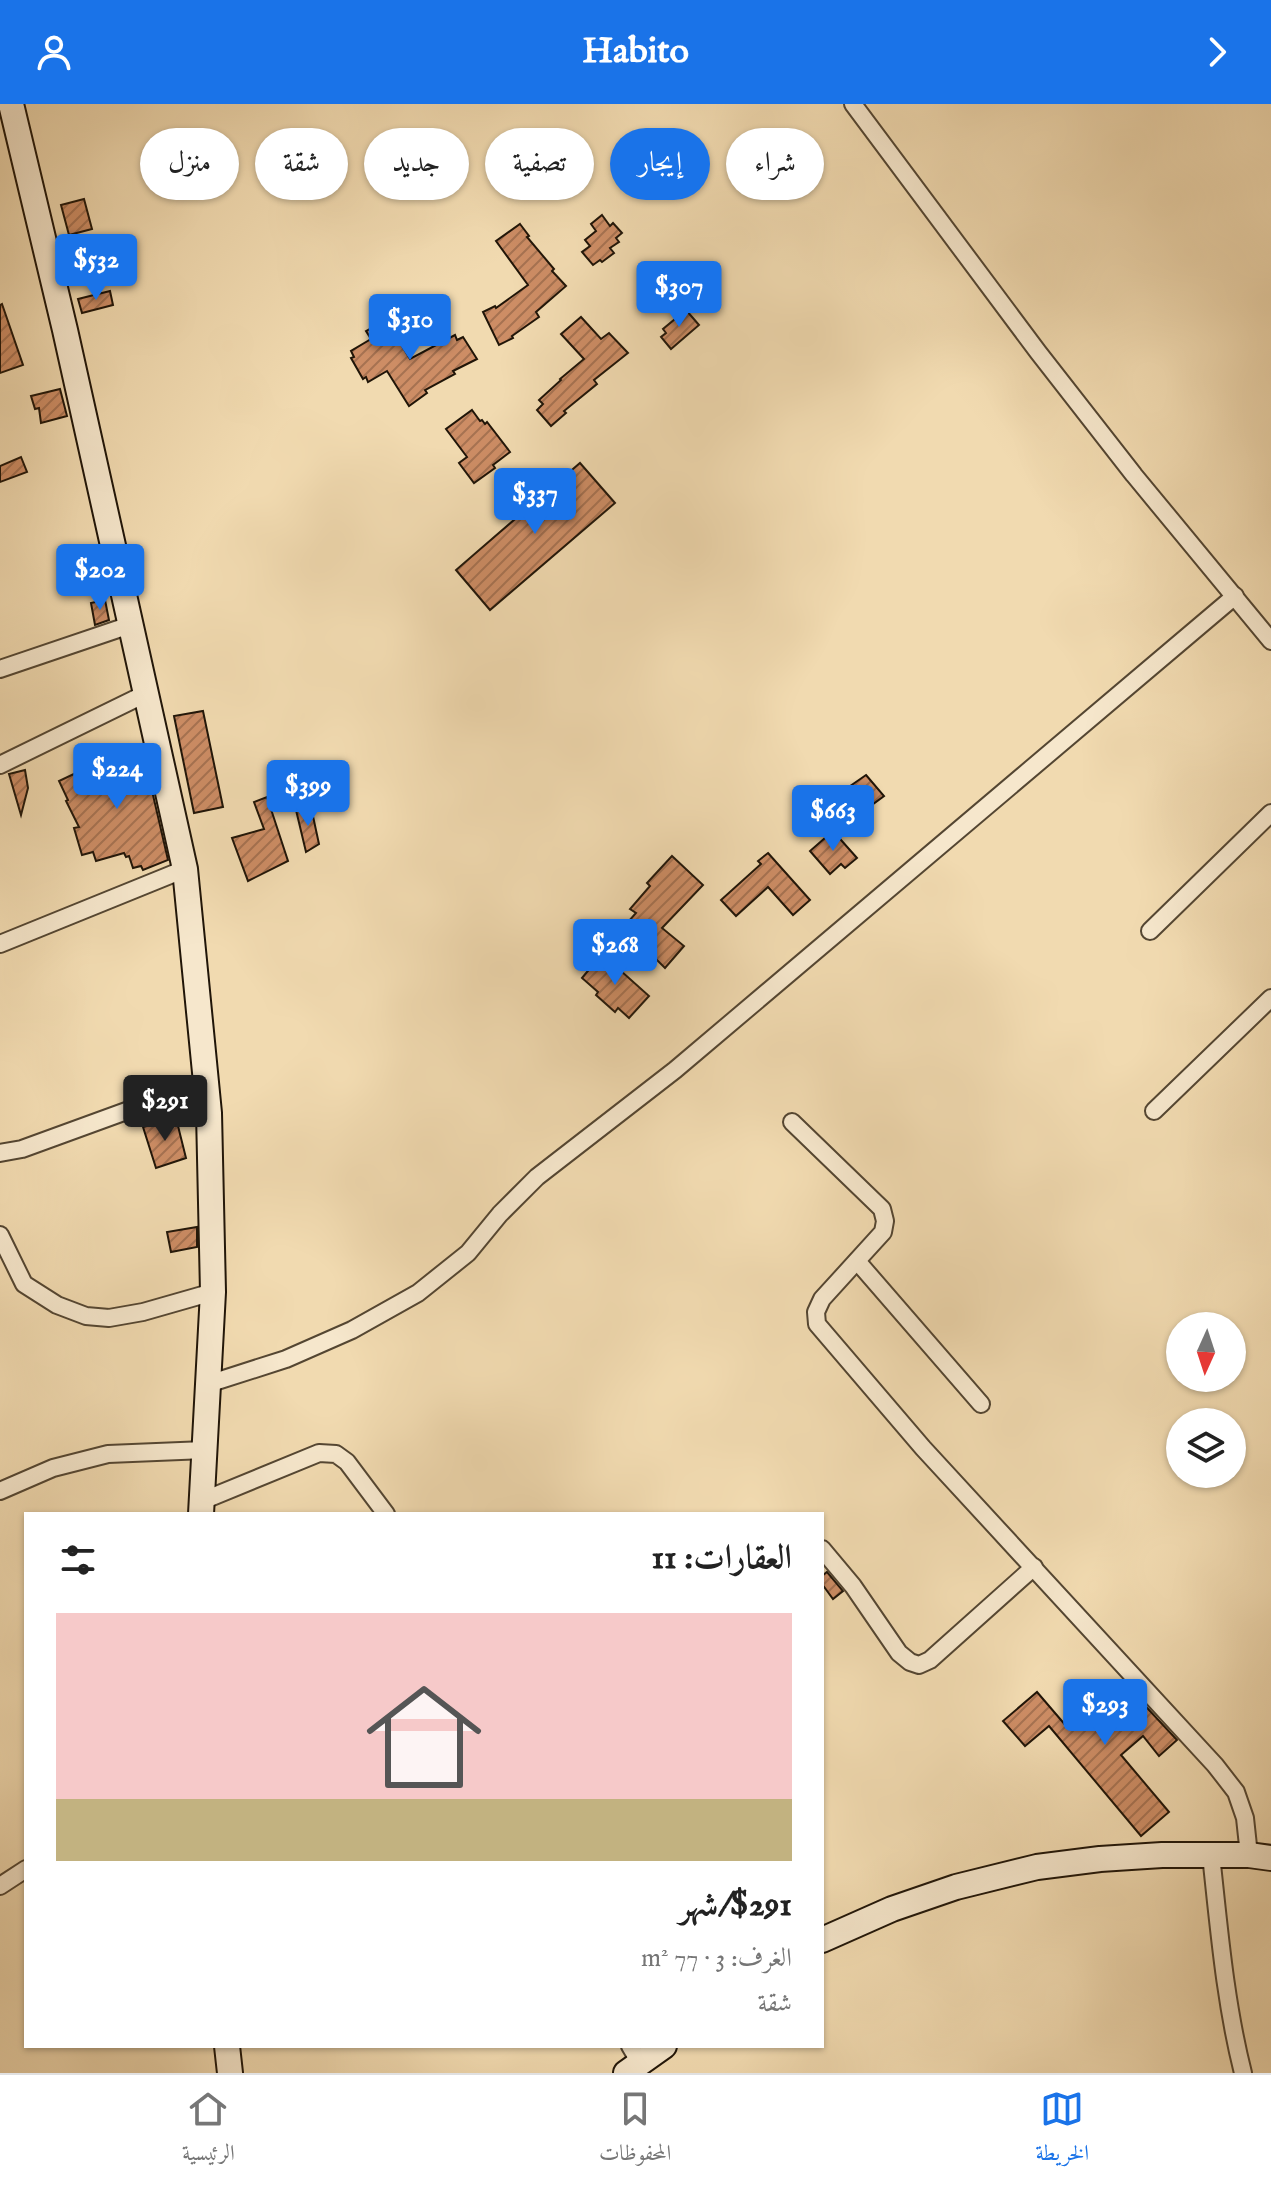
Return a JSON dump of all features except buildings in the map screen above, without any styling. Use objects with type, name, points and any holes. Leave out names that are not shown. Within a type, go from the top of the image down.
[{"type":"street","points":[[11,104],[65,330],[185,869],[209,1113],[213,1292],[201,1507],[319,1453],[336,1454],[347,1462],[384,1512]]},
{"type":"street","points":[[853,104],[1048,365],[1271,641]]},
{"type":"street","points":[[208,1384],[286,1359],[352,1330],[418,1293],[468,1253],[500,1214],[537,1177],[675,1070],[1235,596]]},
{"type":"street","points":[[0,669],[130,625]]},
{"type":"street","points":[[0,765],[145,694]]},
{"type":"street","points":[[1150,931],[1271,813]]},
{"type":"street","points":[[0,944],[185,869]]},
{"type":"street","points":[[1154,1111],[1271,998]]},
{"type":"street","points":[[0,1153],[22,1149],[206,1082]]},
{"type":"street","points":[[792,1122],[882,1209],[885,1221],[883,1232],[822,1299],[816,1312],[817,1324],[923,1448],[1236,1792],[1260,1856],[1162,1855],[1037,1867],[956,1887],[904,1904],[824,1939]]},
{"type":"street","points":[[0,1235],[24,1284],[57,1305],[86,1316],[109,1318],[143,1312],[213,1292]]},
{"type":"street","points":[[857,1261],[981,1404]]},
{"type":"street","points":[[0,1491],[53,1468],[108,1454],[205,1450]]},
{"type":"street","points":[[824,1551],[853,1586],[899,1653],[919,1665],[930,1660],[1034,1567]]},
{"type":"street","points":[[1211,1855],[1223,1963],[1243,2073]]},
{"type":"street","points":[[0,1886],[24,1870]]},
{"type":"street","points":[[227,2048],[230,2073]]},
{"type":"street","points":[[632,2061],[660,2048]]}]
